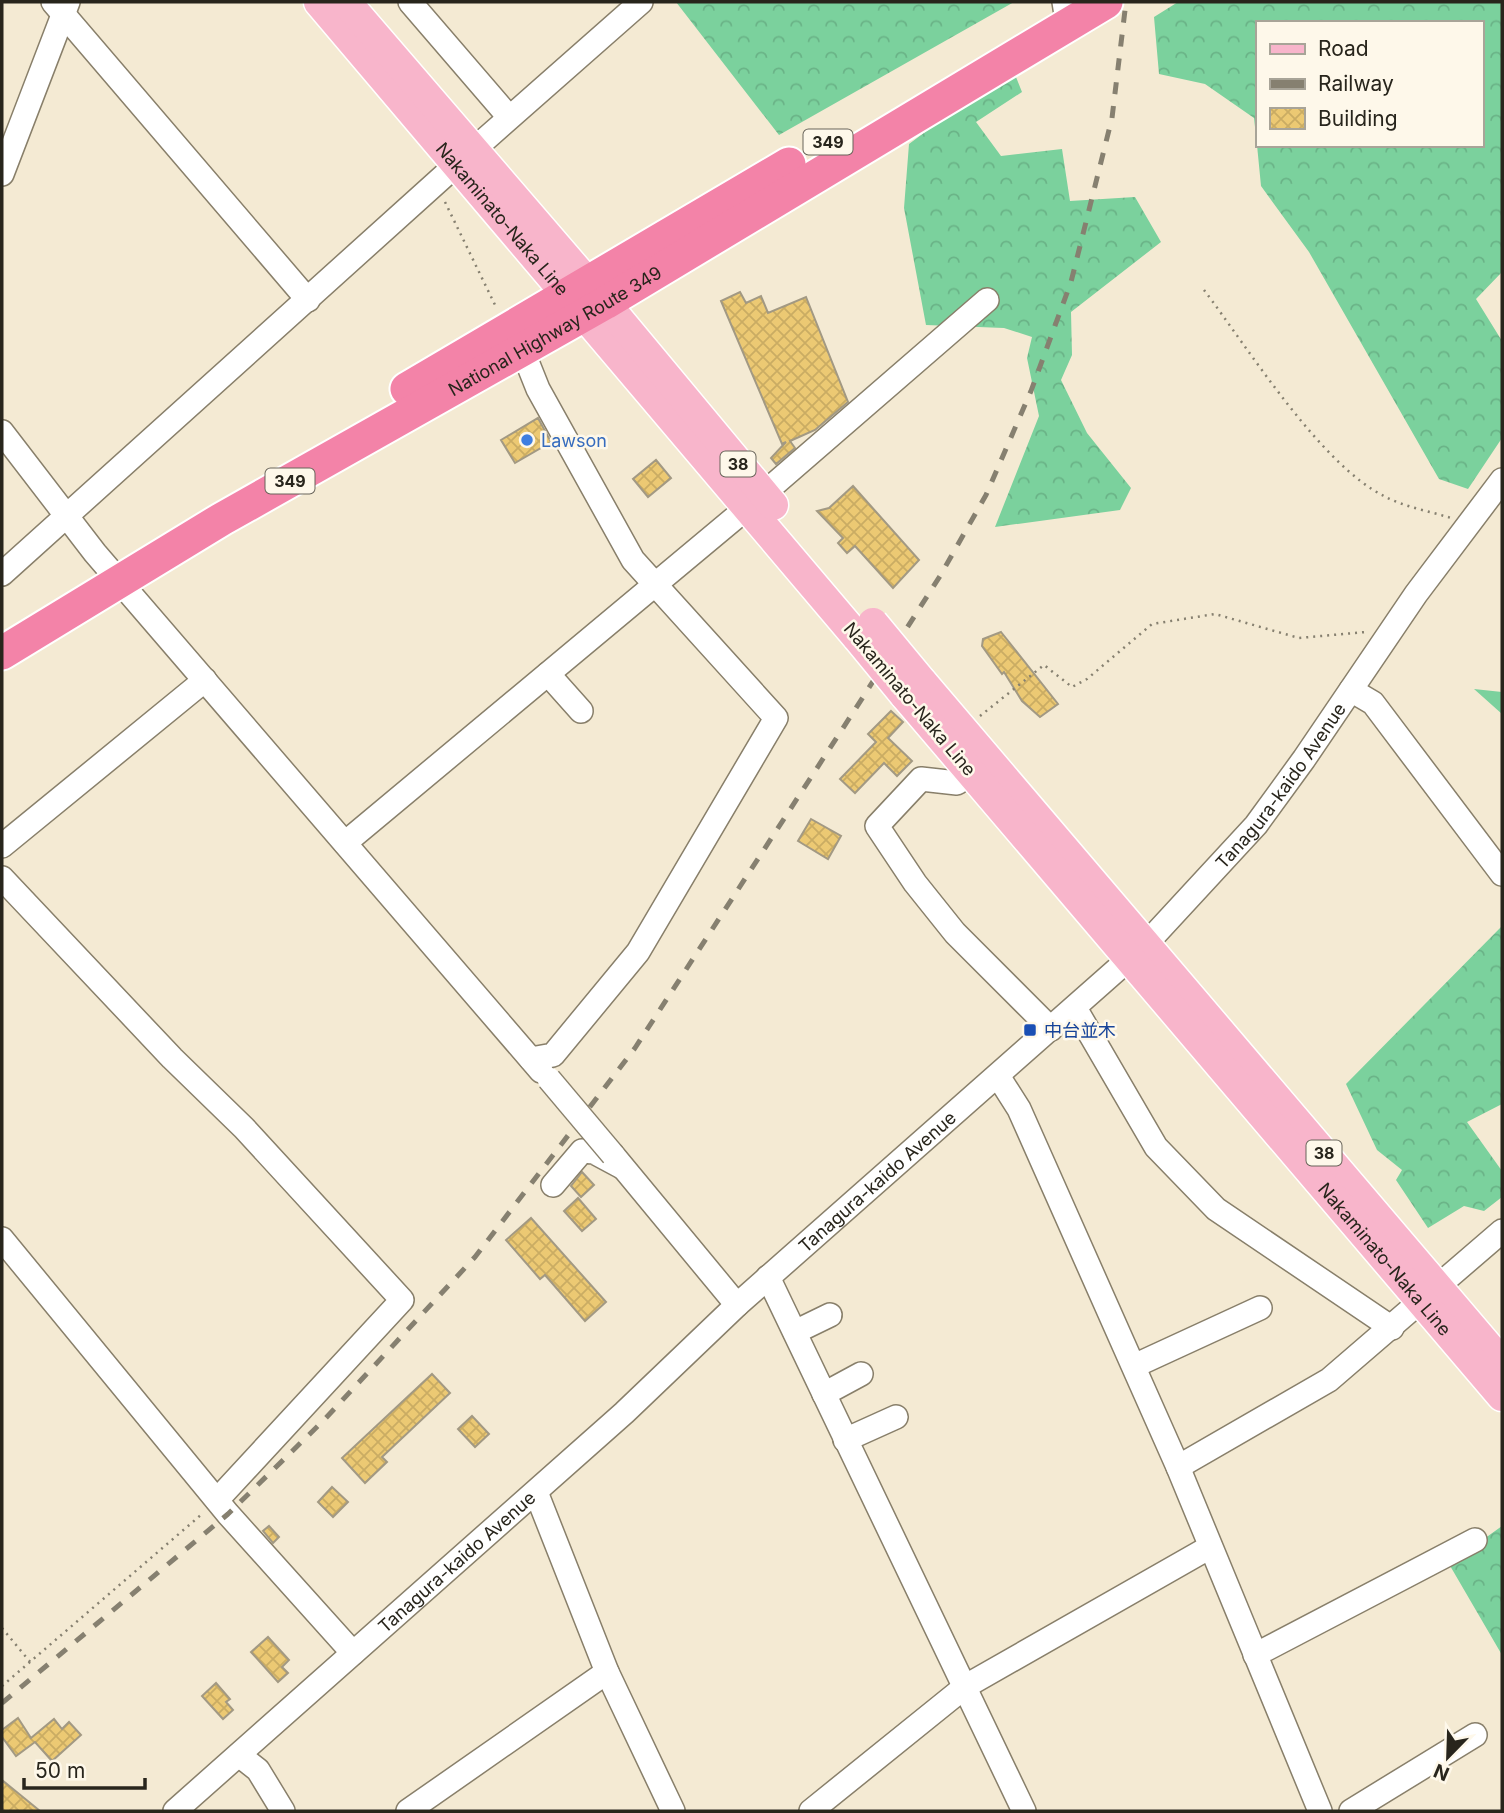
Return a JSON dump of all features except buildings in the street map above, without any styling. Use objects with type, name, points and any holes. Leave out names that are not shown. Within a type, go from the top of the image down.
[{"type":"highway","name":"National Highway Route 349","points":[[2,630],[114,574],[585,299],[1066,9],[1106,2]]},
{"type":"highway","name":"National Highway Route 349","points":[[2,653],[114,574]]},
{"type":"main road","name":"Nakaminato-Naka Line","points":[[319,2],[454,166],[585,299],[912,688],[1429,1293],[1502,1396]]},
{"type":"main road","name":"Nakaminato-Naka Line","points":[[346,2],[454,166]]},
{"type":"main road","name":"Nakaminato-Naka Line","points":[[912,688],[971,773],[1138,951]]},
{"type":"main road","name":"Nakaminato-Naka Line","points":[[1429,1293],[1502,1363]]},
{"type":"street","points":[[410,2],[509,117]]},
{"type":"street","points":[[2,574],[454,166],[641,2]]},
{"type":"street","points":[[62,6],[308,300]]},
{"type":"street","points":[[2,174],[62,6]]},
{"type":"street","points":[[345,843],[655,585],[987,300]]},
{"type":"street","points":[[514,339],[538,389],[632,560],[776,718],[638,952],[553,1055],[531,1059]]},
{"type":"street","points":[[4,430],[65,516],[531,1059],[737,1305]]},
{"type":"street","name":"Tanagura-kaido Avenue","points":[[175,1811],[536,1492],[737,1305],[1138,951],[1256,825],[1467,524],[1502,480]]},
{"type":"street","points":[[548,674],[581,711]]},
{"type":"street","points":[[2,846],[205,680]]},
{"type":"street","points":[[1351,690],[1373,703],[1502,874]]},
{"type":"street","points":[[971,773],[957,783],[921,779],[877,825],[915,883],[956,933],[1051,1029]]},
{"type":"street","points":[[2,878],[172,1058],[244,1128],[402,1300],[217,1500]]},
{"type":"street","points":[[1075,1008],[1156,1147],[1216,1209],[1392,1328]]},
{"type":"street","points":[[998,1076],[1018,1109],[1134,1366],[1320,1811]]},
{"type":"street","points":[[553,1185],[582,1151],[594,1152],[617,1161]]},
{"type":"street","points":[[1178,1467],[1329,1380],[1502,1231]]},
{"type":"street","points":[[2,1239],[217,1500],[353,1653]]},
{"type":"street","points":[[768,1278],[1024,1811]]},
{"type":"street","points":[[1134,1366],[1260,1308]]},
{"type":"street","points":[[795,1332],[830,1315]]},
{"type":"street","points":[[824,1394],[861,1374]]},
{"type":"street","points":[[845,1440],[896,1417]]},
{"type":"street","points":[[536,1492],[607,1672],[673,1811]]},
{"type":"street","points":[[1255,1655],[1475,1540]]},
{"type":"street","points":[[811,1811],[966,1686],[1210,1546]]},
{"type":"street","points":[[408,1811],[607,1672]]},
{"type":"street","points":[[1351,1811],[1475,1735]]},
{"type":"street","points":[[239,1755],[258,1770],[283,1811]]},
{"type":"path","points":[[454,166],[514,339]]},
{"type":"path","points":[[1204,290],[1309,429],[1346,472],[1384,497],[1467,524]]},
{"type":"path","points":[[979,717],[1044,665],[1072,687],[1080,683],[1152,624],[1214,614],[1299,638],[1366,632],[1387,637]]},
{"type":"path","points":[[2,1686],[217,1500]]},
{"type":"path","points":[[2,1628],[31,1663]]},
{"type":"green space","points":[[676,2],[1014,2],[779,135]]},
{"type":"green space","points":[[1178,2],[1502,2],[1502,272],[1476,299],[1502,341],[1502,438],[1468,489],[1439,479],[1309,252],[1261,186],[1257,147],[1483,147],[1483,21],[1256,21],[1256,137],[1254,118],[1205,84],[1159,74],[1154,17]]},
{"type":"green space","points":[[1012,67],[1022,92],[976,122],[1001,156],[1062,149],[1070,201],[1135,197],[1161,242],[1071,312],[1072,355],[1061,380],[1087,433],[1131,488],[1120,510],[995,527],[1039,416],[1027,358],[1032,337],[1004,328],[926,325],[904,208],[909,144]]},
{"type":"green space","points":[[1474,689],[1502,692],[1502,714]]},
{"type":"green space","points":[[1502,926],[1502,1104],[1467,1122],[1502,1171],[1502,1197],[1484,1211],[1464,1206],[1428,1228],[1396,1180],[1402,1170],[1377,1150],[1346,1084]]},
{"type":"green space","points":[[1502,1526],[1502,1655],[1449,1564]]},
{"type":"railway","points":[[2,1703],[228,1514],[324,1420],[475,1257],[635,1048],[940,576],[986,495],[1031,391],[1071,282],[1112,118],[1126,2]]},
{"type":"place","name":"Lawson","points":[[527,440]]},
{"type":"place","name":"中台並木","points":[[1030,1030]]}]
